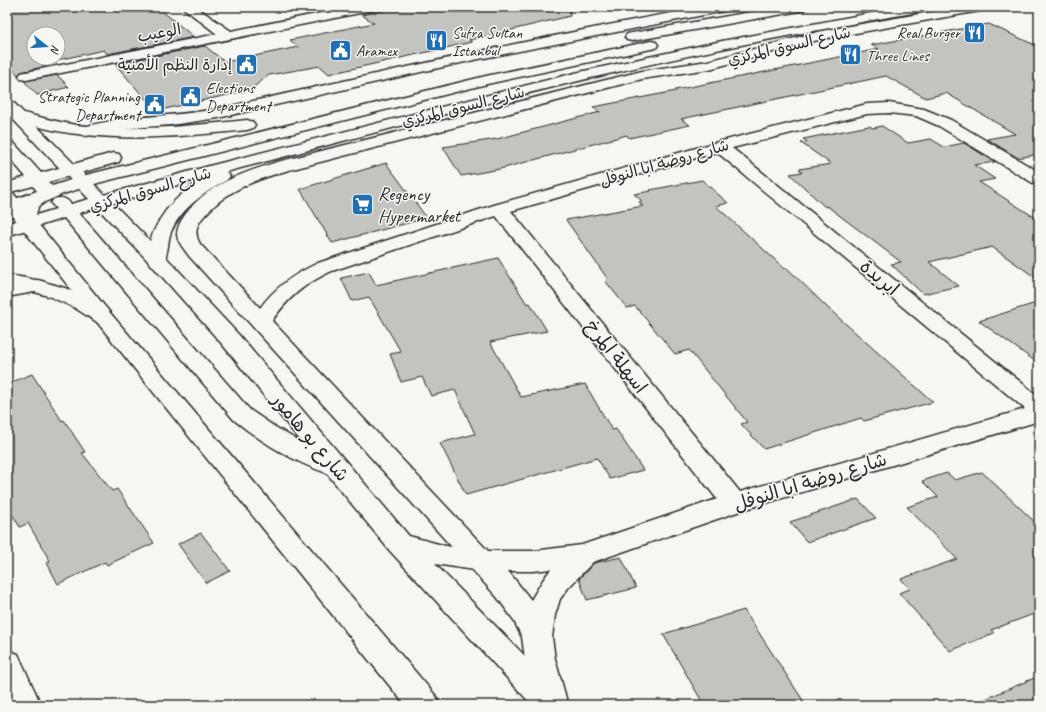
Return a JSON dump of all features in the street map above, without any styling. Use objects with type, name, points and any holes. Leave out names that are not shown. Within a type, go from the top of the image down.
[{"type":"street","points":[[188,7],[228,35]]},
{"type":"street","name":"الوعيب","points":[[26,76],[370,7]]},
{"type":"street","points":[[86,131],[109,125],[198,117],[225,112],[442,62],[705,9],[724,7]]},
{"type":"street","name":"شارع السوق المركزي","points":[[347,101],[478,69],[628,38],[800,7]]},
{"type":"street","name":"شارع السوق المركزي","points":[[7,230],[260,158],[480,101],[651,59],[759,36],[924,7]]},
{"type":"street","name":"شارع السوق المركزي","points":[[192,218],[203,205],[218,192],[257,173],[600,85],[642,76],[690,69],[800,40],[980,7]]},
{"type":"street","points":[[7,188],[31,188],[46,190],[344,114],[486,80],[635,48],[816,14],[835,9]]},
{"type":"street","points":[[628,38],[670,17]]},
{"type":"street","points":[[651,59],[737,57]]},
{"type":"street","name":"شارع بو هامور","points":[[7,104],[156,258],[230,339],[400,544],[552,705]]},
{"type":"street","name":"شارع روضة ابا النوفل","points":[[238,296],[262,295],[286,289],[306,276],[325,267],[500,209],[720,146],[867,109],[889,108],[912,110],[945,123],[1039,179]]},
{"type":"street","points":[[20,117],[59,127],[114,133],[161,133],[247,125]]},
{"type":"street","name":"شارع السوق المركزي","points":[[165,145],[263,121]]},
{"type":"street","points":[[7,145],[46,190],[69,212],[242,415],[262,431],[286,445],[336,467]]},
{"type":"street","name":"ابريدة","points":[[720,146],[1039,409]]},
{"type":"street","points":[[128,154],[70,170],[70,178],[67,182],[10,203],[29,224],[104,318],[424,705]]},
{"type":"street","points":[[156,258],[158,243],[163,228],[185,201],[218,177],[260,158]]},
{"type":"street","points":[[46,190],[65,201],[74,204],[102,202]]},
{"type":"street","points":[[29,224],[27,215],[30,205],[46,190]]},
{"type":"street","name":"اسهلة المرخ","points":[[500,209],[734,503]]},
{"type":"street","name":"شارع بو هامور","points":[[192,218],[187,230],[188,240],[196,252],[481,561],[515,600],[538,637],[540,659],[552,705]]},
{"type":"street","points":[[7,281],[38,286],[75,299],[104,318]]},
{"type":"street","points":[[7,291],[38,286]]},
{"type":"street","name":"شارع روضة ابا النوفل","points":[[261,322],[286,289]]},
{"type":"street","name":"شارع روضة ابا النوفل","points":[[400,544],[446,556],[481,561],[533,561],[583,555],[734,503],[1039,413]]},
{"type":"street","name":"شارع روضة ابا النوفل","points":[[538,637],[541,612],[551,590],[565,571],[583,555]]},
{"type":"street","points":[[7,663],[25,705]]},
{"type":"building","points":[[7,7],[157,7],[194,37],[107,54],[104,50],[66,58],[66,26],[26,26],[26,66],[47,66],[21,72],[18,75],[7,63]]},
{"type":"building","points":[[402,7],[569,7],[570,16],[469,40],[472,42],[329,74],[320,66],[269,75],[250,90],[156,111],[115,64],[205,46],[225,62],[298,47],[290,40],[374,23],[362,15]]},
{"type":"building","points":[[989,24],[1039,47],[1039,154],[1018,158],[987,139],[1015,134],[946,93],[926,98],[886,76],[681,119],[690,125],[629,138],[627,135],[500,169],[461,176],[443,147],[497,139],[600,112],[593,107],[879,49],[871,45]]},
{"type":"building","points":[[57,75],[69,87],[37,95],[24,81]]},
{"type":"building","points":[[869,126],[873,128],[882,126],[908,143],[931,139],[944,147],[964,143],[995,162],[974,165],[995,179],[979,182],[1039,220],[1039,280],[992,247],[929,262],[959,286],[923,294],[891,264],[901,262],[827,206],[825,207],[790,174],[802,172],[799,169],[831,164],[801,143],[807,142],[803,139]]},
{"type":"building","name":"Regency Hypermarket","points":[[386,163],[427,218],[332,243],[300,189]]},
{"type":"building","points":[[702,180],[728,203],[716,206],[785,269],[787,268],[829,309],[933,402],[864,421],[861,418],[764,449],[741,424],[747,422],[689,350],[675,354],[635,306],[627,308],[606,282],[607,278],[566,220],[643,206],[639,202],[642,201],[634,194]]},
{"type":"building","points":[[498,258],[527,304],[530,303],[547,331],[490,342],[521,397],[585,384],[612,430],[616,429],[643,470],[610,479],[597,458],[466,495],[440,443],[475,434],[455,390],[431,396],[422,377],[401,382],[390,354],[401,352],[369,297],[352,301],[341,278],[369,272],[376,285]]},
{"type":"building","points":[[1039,302],[1039,364],[979,321]]},
{"type":"building","points":[[32,374],[62,421],[64,420],[85,452],[82,453],[112,491],[117,489],[154,543],[107,565],[105,562],[58,584],[47,563],[50,561],[28,523],[20,527],[7,506],[7,384]]},
{"type":"building","points":[[982,472],[1039,526],[1039,612],[991,630],[994,633],[950,651],[899,593],[910,589],[901,579],[957,559],[907,507],[938,497],[922,481],[947,473],[955,480]]},
{"type":"building","points":[[858,499],[876,518],[807,542],[790,522]]},
{"type":"building","points":[[201,533],[230,571],[206,583],[178,544]]},
{"type":"building","points":[[621,557],[636,588],[587,600],[579,579],[594,563]]},
{"type":"building","points":[[744,610],[806,705],[704,705],[663,634]]},
{"type":"building","points":[[1039,676],[1039,705],[971,705]]},
{"type":"place","name":"Real Burger","points":[[975,32]]},
{"type":"place","name":"Sufra Sultan Istanbul","points":[[436,41]]},
{"type":"place","name":"Aramex","points":[[340,50]]},
{"type":"place","name":"Three Lines","points":[[850,55]]},
{"type":"place","name":"إدارة النظم الأمنية","points":[[247,64]]},
{"type":"place","name":"Elections Department","points":[[190,96]]},
{"type":"place","name":"Strategic Planning Department","points":[[155,105]]},
{"type":"place","name":"Regency Hypermarket","points":[[362,204]]}]
